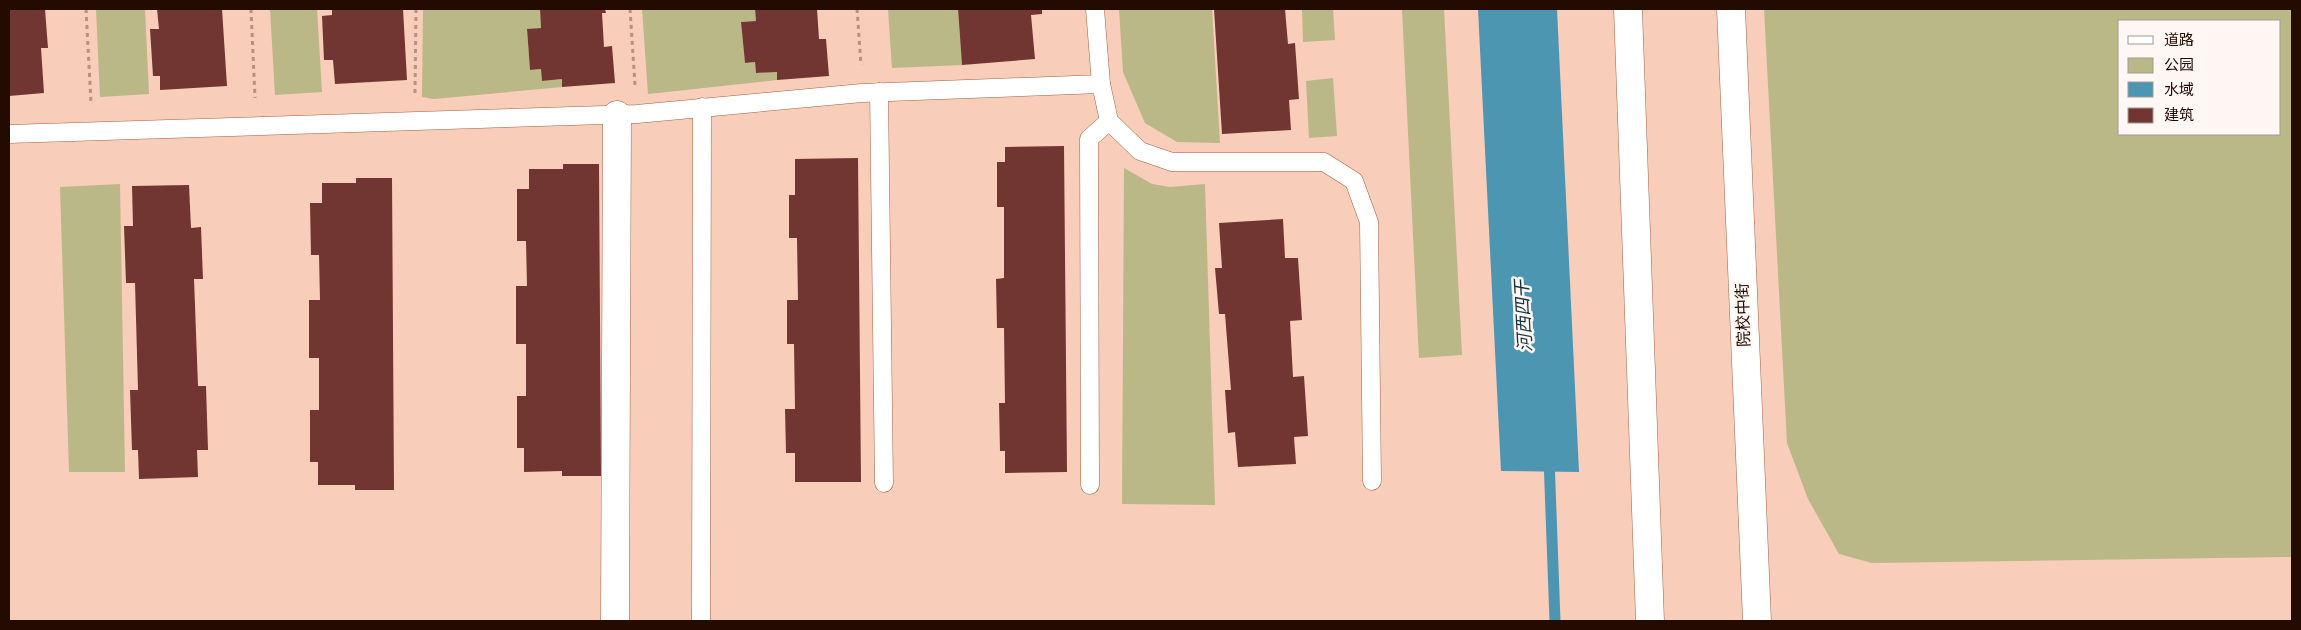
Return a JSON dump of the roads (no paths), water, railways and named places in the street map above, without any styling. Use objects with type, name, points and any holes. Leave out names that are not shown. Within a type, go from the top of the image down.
[{"type":"main road","points":[[1628,9],[1650,621]]},
{"type":"main road","name":"院校中街","points":[[1731,9],[1757,621]]},
{"type":"main road","points":[[615,621],[627,114]]},
{"type":"lane","points":[[1096,9],[1101,84],[1109,121],[1140,151],[1172,162],[1324,162],[1354,181],[1369,222],[1372,482]]},
{"type":"lane","points":[[9,134],[627,114],[871,93],[1101,84]]},
{"type":"lane","points":[[871,93],[884,483]]},
{"type":"lane","points":[[701,621],[702,107]]},
{"type":"lane","points":[[1090,485],[1089,139],[1109,121]]},
{"type":"water","points":[[1478,9],[1557,9],[1579,472],[1501,471]]},
{"type":"waterway","name":"河西四干","points":[[1549,458],[1555,621]]}]
